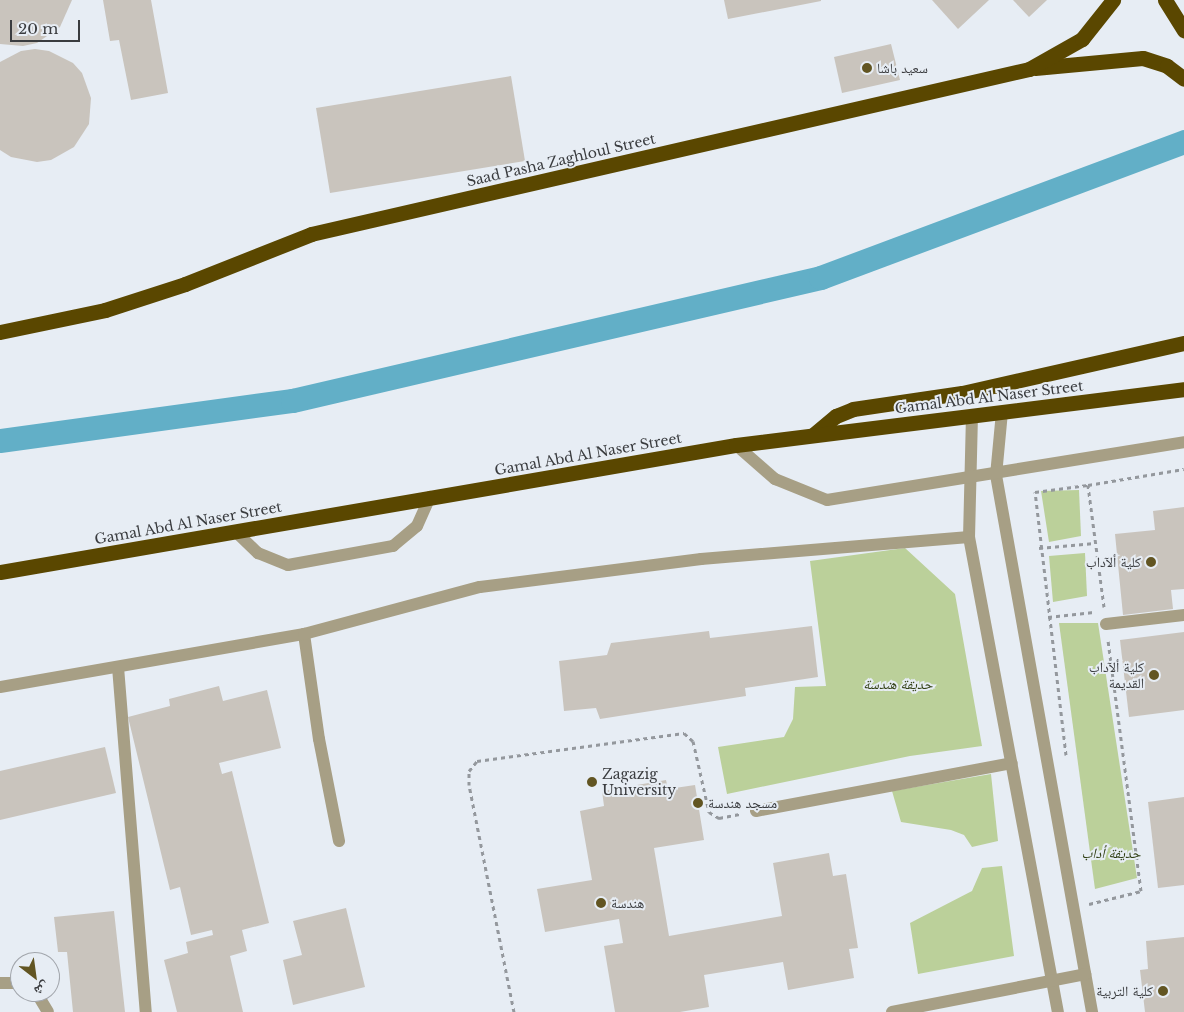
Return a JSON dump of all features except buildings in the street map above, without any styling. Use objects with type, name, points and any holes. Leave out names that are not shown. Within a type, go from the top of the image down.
[{"type":"highway","name":"Saad Pasha Zaghloul Street","points":[[0,332],[105,310],[185,284],[311,234],[1029,69],[1082,39],[1113,0]]},
{"type":"highway","points":[[1165,0],[1184,32]]},
{"type":"highway","points":[[1029,69],[1143,58],[1167,66],[1184,79]]},
{"type":"highway","points":[[813,436],[836,416],[853,409],[962,393],[1184,343]]},
{"type":"highway","name":"Gamal Abd Al Naser Street","points":[[0,572],[736,445],[1184,390]]},
{"type":"lane","points":[[1002,412],[996,475],[1092,1012]]},
{"type":"lane","points":[[972,415],[968,478],[969,536],[1058,1012]]},
{"type":"lane","points":[[736,445],[775,479],[827,500],[996,475],[1184,442]]},
{"type":"lane","points":[[235,531],[258,553],[288,565],[393,546],[417,526],[430,498]]},
{"type":"lane","points":[[0,687],[304,634],[480,587],[701,559],[969,536]]},
{"type":"lane","points":[[1106,624],[1184,615]]},
{"type":"lane","points":[[304,634],[319,740],[339,841]]},
{"type":"lane","points":[[118,667],[146,1012]]},
{"type":"lane","points":[[756,811],[1012,763]]},
{"type":"lane","points":[[892,1012],[1085,974]]},
{"type":"path","points":[[1068,762],[1039,548],[1035,492],[1088,485],[1184,468]]},
{"type":"path","points":[[1048,617],[1104,610],[1088,485]]},
{"type":"path","points":[[1039,548],[1096,543]]},
{"type":"path","points":[[1088,904],[1141,891],[1106,624]]},
{"type":"path","points":[[514,1012],[469,785],[469,771],[477,761],[684,733],[693,741],[712,815],[756,811]]},
{"type":"path","points":[[1087,898],[1090,914]]},
{"type":"green space","points":[[1079,490],[1081,536],[1049,542],[1041,491]]},
{"type":"green space","name":"حديقة هندسة","points":[[905,548],[955,594],[982,746],[910,756],[727,794],[718,747],[784,737],[793,719],[795,687],[826,686],[810,561]]},
{"type":"green space","points":[[1085,553],[1087,596],[1053,602],[1049,556]]},
{"type":"green space","name":"حديقة أداب","points":[[1059,623],[1098,623],[1137,878],[1095,889]]},
{"type":"green space","points":[[991,774],[998,841],[972,847],[964,835],[951,830],[901,822],[892,791]]},
{"type":"green space","points":[[1002,866],[1014,956],[918,974],[910,923],[972,891],[982,868]]},
{"type":"waterway","points":[[0,441],[293,401],[821,278],[1184,142]]},
{"type":"place","name":"سعيد باشا","points":[[867,68]]},
{"type":"place","name":"كلية ألآداب","points":[[1151,562]]},
{"type":"place","name":"كلية ألآداب القديمة","points":[[1154,675]]},
{"type":"place","name":"Zagazig University","points":[[592,782]]},
{"type":"place","name":"مسجد هندسة","points":[[698,803]]},
{"type":"place","name":"هندسة","points":[[601,903]]},
{"type":"place","name":"كلية التربية","points":[[1163,991]]}]
